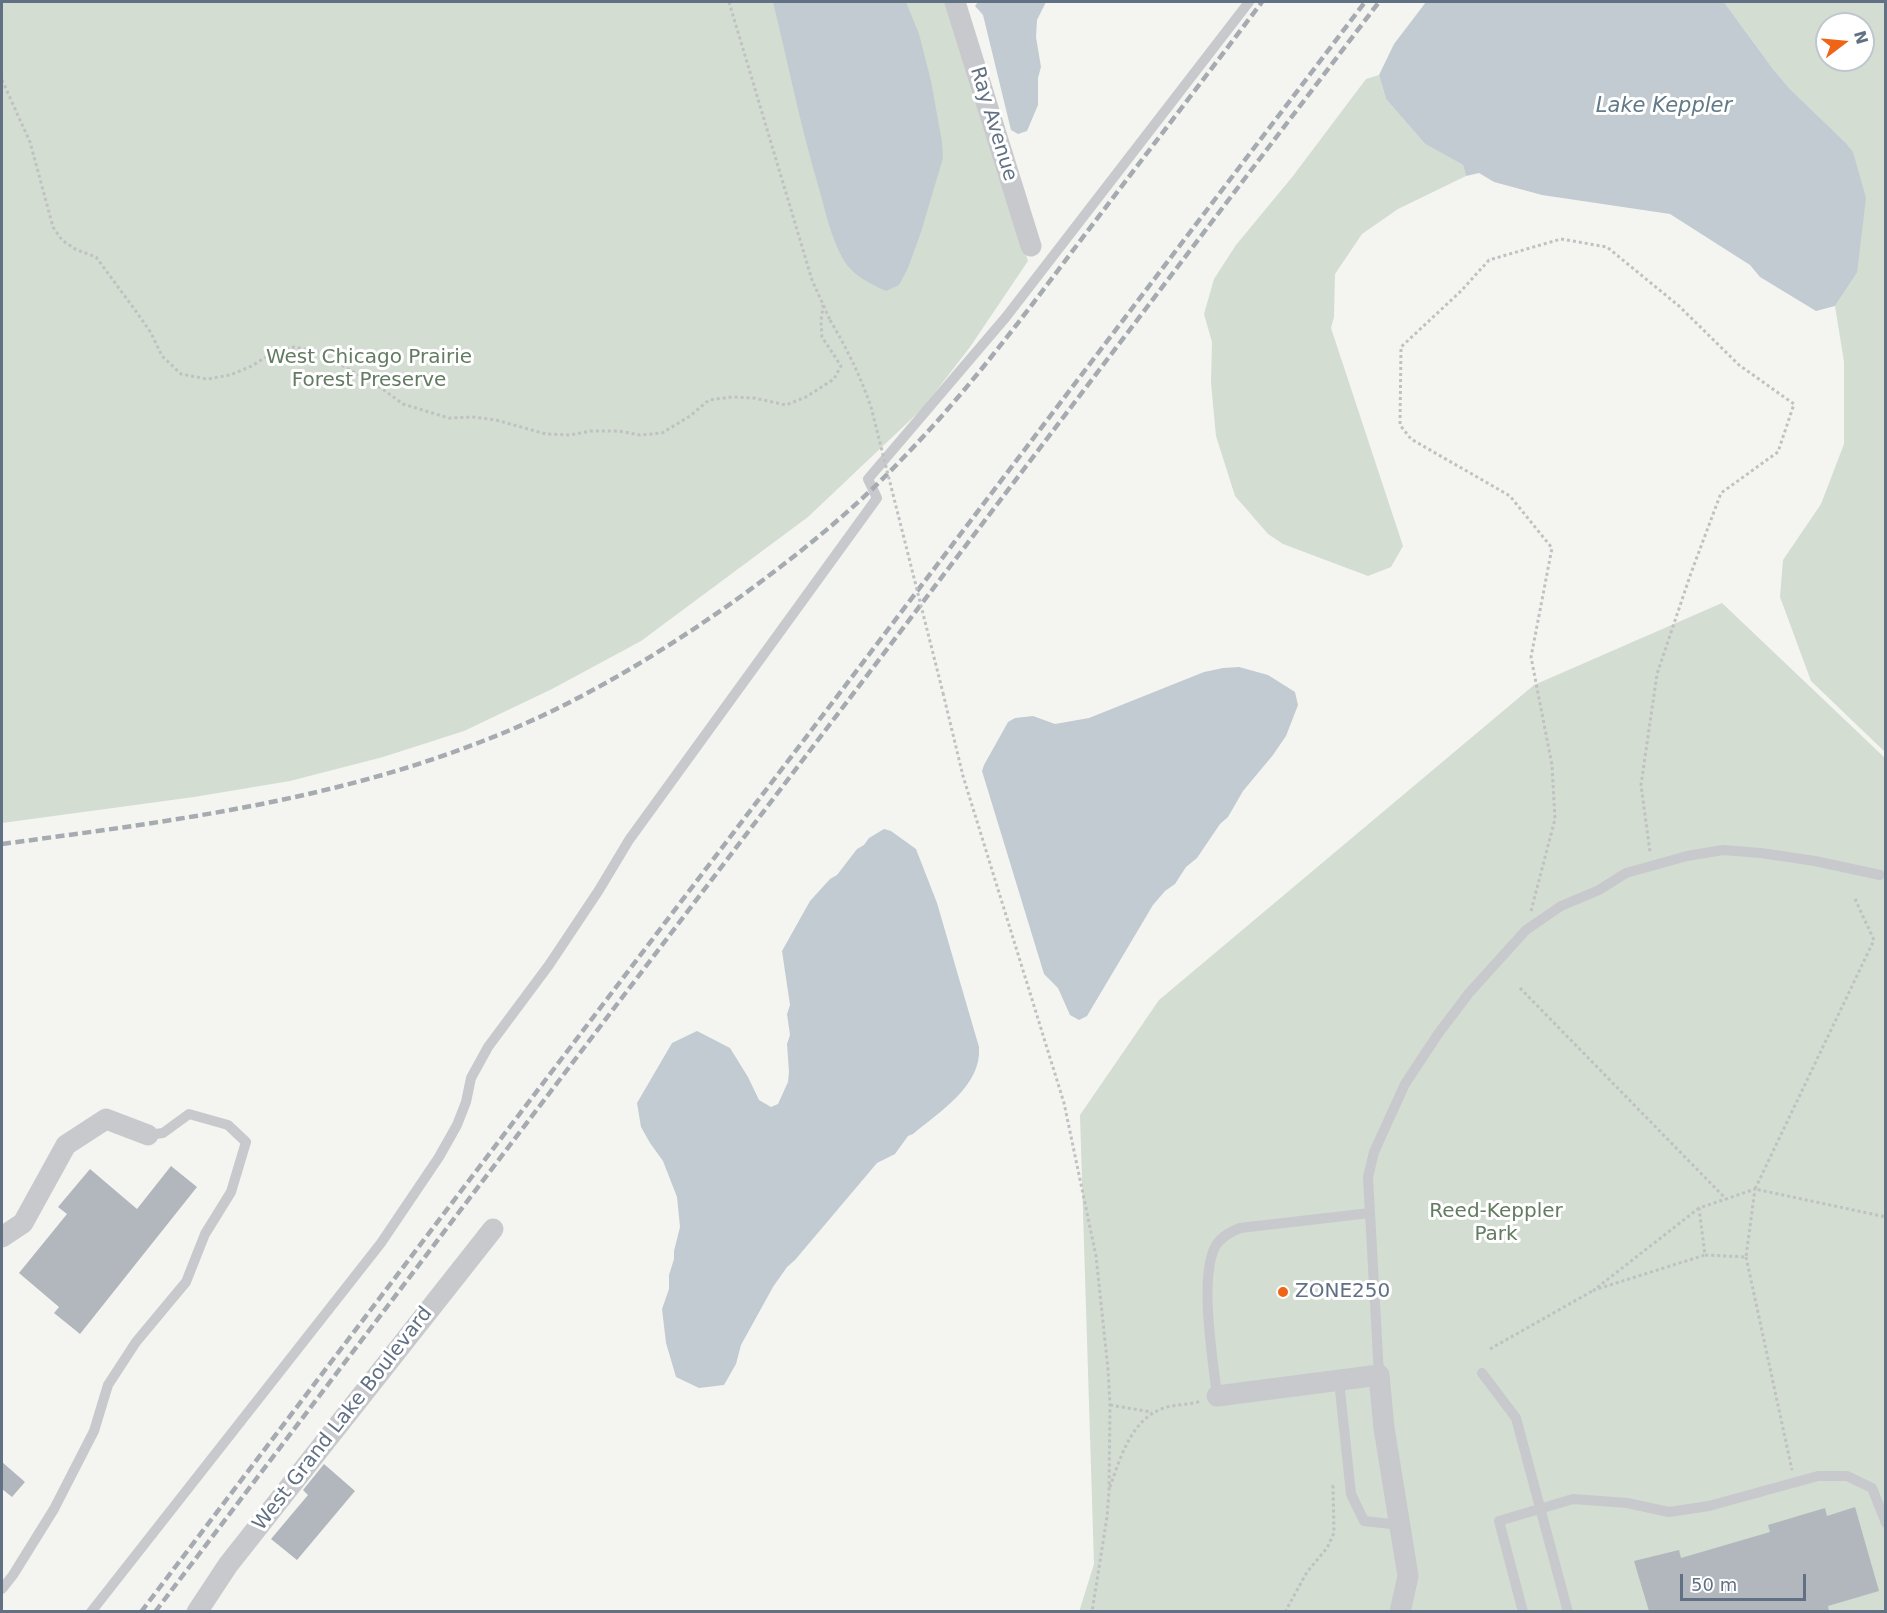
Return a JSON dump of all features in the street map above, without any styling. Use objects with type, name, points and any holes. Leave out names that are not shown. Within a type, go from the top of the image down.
[{"type":"street","name":"Ray Avenue","points":[[955,2],[1031,246]]},
{"type":"street","points":[[2,1237],[23,1223],[66,1145],[106,1119],[148,1135]]},
{"type":"street","name":"West Grand Lake Boulevard","points":[[197,1611],[228,1565],[492,1229]]},
{"type":"street","points":[[1217,1396],[1379,1375],[1384,1428],[1408,1576],[1400,1611]]},
{"type":"lane","points":[[91,1611],[381,1243],[439,1157],[457,1125],[466,1102],[471,1078],[488,1047],[549,965],[629,840],[877,498],[868,479],[1006,317],[1250,2]]},
{"type":"lane","points":[[1379,1375],[1368,1177],[1374,1152],[1405,1084],[1437,1034],[1469,993],[1526,930],[1561,906],[1599,890],[1626,873],[1687,856],[1723,850],[1815,861],[1880,875]]},
{"type":"lane","points":[[2,1589],[54,1509],[94,1431],[108,1385],[136,1342],[186,1282],[205,1234],[231,1192],[246,1142],[228,1125],[189,1114],[163,1133],[148,1135]]},
{"type":"lane","points":[[1217,1396],[1207,1283],[1215,1246],[1226,1234],[1240,1228],[1370,1213]]},
{"type":"lane","points":[[1482,1374],[1516,1418],[1568,1611]]},
{"type":"lane","points":[[1339,1381],[1351,1494],[1364,1521],[1400,1525]]},
{"type":"lane","points":[[1523,1611],[1499,1521],[1573,1499],[1627,1503],[1669,1512],[1709,1506],[1818,1476],[1847,1476],[1872,1488],[1886,1523]]},
{"type":"path","points":[[729,2],[812,280],[830,320],[860,375],[871,407],[963,776],[1064,1103],[1096,1256],[1110,1405],[1107,1517],[1092,1611]]},
{"type":"path","points":[[2,80],[30,142],[53,227],[62,240],[75,249],[96,257],[151,333],[162,356],[181,374],[207,379],[230,375],[252,366],[275,351],[294,347],[319,352],[381,388],[403,404],[449,418],[473,417],[496,420],[546,434],[570,435],[591,431],[619,431],[640,435],[662,433],[690,416],[709,400],[732,397],[754,398],[786,405],[806,397],[834,379],[842,366],[822,337],[823,306]]},
{"type":"path","points":[[1526,930],[1555,819],[1552,765],[1531,657],[1552,548],[1510,496],[1412,440],[1400,425],[1401,347],[1461,291],[1489,260],[1561,239],[1607,247],[1679,306],[1739,365],[1794,404],[1778,452],[1721,493],[1657,674],[1641,785],[1652,866]]},
{"type":"path","points":[[1793,1477],[1746,1257],[1755,1189],[1874,939],[1855,899]]},
{"type":"path","points":[[1520,988],[1726,1199]]},
{"type":"path","points":[[1490,1349],[1594,1290],[1699,1208],[1755,1189],[1886,1217]]},
{"type":"path","points":[[1699,1208],[1705,1255]]},
{"type":"path","points":[[1594,1290],[1705,1255],[1746,1257]]},
{"type":"path","points":[[1109,1492],[1129,1441],[1152,1412],[1166,1407],[1194,1404],[1217,1396]]},
{"type":"path","points":[[1110,1405],[1152,1412]]},
{"type":"path","points":[[1285,1611],[1307,1572],[1327,1548],[1334,1533],[1334,1486]]},
{"type":"green space","name":"West Chicago Prairie Forest Preserve","points":[[2,2],[947,2],[1028,261],[970,347],[923,408],[808,517],[641,641],[552,689],[464,731],[383,757],[290,781],[194,797],[2,823]]},
{"type":"green space","points":[[1724,2],[1885,2],[1885,752],[1811,681],[1780,597],[1783,560],[1821,504],[1844,444],[1844,362],[1835,306],[1857,273],[1844,141],[1790,89]]},
{"type":"green space","points":[[1379,75],[1386,99],[1425,144],[1463,165],[1466,176],[1398,209],[1362,234],[1335,274],[1334,317],[1331,328],[1403,546],[1391,567],[1368,576],[1283,544],[1268,534],[1235,496],[1216,436],[1211,383],[1212,342],[1204,314],[1214,279],[1236,245],[1293,176],[1366,79]]},
{"type":"green space","name":"Reed-Keppler Park","points":[[1722,603],[1885,758],[1885,1611],[1079,1612],[1094,1564],[1080,1115],[1159,1000],[1534,685]]},
{"type":"water","points":[[773,2],[906,2],[919,34],[931,81],[943,158],[908,268],[899,285],[886,291],[851,270],[835,241],[805,139]]},
{"type":"water","points":[[978,2],[1046,2],[1037,20],[1036,37],[1041,67],[1038,78],[1038,105],[1027,131],[1018,134],[1011,130],[983,15],[975,6]]},
{"type":"water","name":"Lake Keppler","points":[[1426,2],[1724,2],[1790,89],[1853,152],[1866,198],[1857,273],[1835,306],[1816,311],[1760,277],[1750,265],[1670,214],[1542,195],[1494,182],[1479,173],[1466,176],[1463,165],[1425,144],[1386,99],[1379,75],[1394,44]]},
{"type":"water","points":[[1239,667],[1268,675],[1295,692],[1298,705],[1286,736],[1243,791],[1228,817],[1220,824],[1197,858],[1186,867],[1175,884],[1165,891],[1153,905],[1087,1016],[1079,1020],[1070,1015],[1058,988],[1044,974],[982,771],[984,765],[1008,722],[1015,718],[1033,716],[1055,724],[1089,718],[1204,672]]},
{"type":"water","points":[[884,829],[891,831],[916,849],[937,903],[979,1047],[974,1074],[957,1097],[908,1136],[895,1154],[877,1163],[787,1267],[773,1287],[741,1345],[736,1364],[724,1385],[699,1388],[676,1377],[666,1343],[662,1309],[669,1289],[669,1275],[680,1227],[677,1197],[663,1161],[641,1127],[637,1103],[672,1043],[697,1031],[730,1048],[759,1100],[771,1107],[778,1104],[788,1082],[787,1044],[790,1035],[787,1014],[790,1005],[782,951],[810,901],[830,879],[837,875],[857,849]]},
{"type":"building","points":[[171,1166],[197,1187],[80,1334],[54,1313],[59,1307],[19,1273],[67,1214],[58,1207],[90,1169],[137,1209]]},
{"type":"building","points":[[2,1462],[25,1482],[12,1497],[2,1489]]},
{"type":"building","points":[[324,1464],[355,1491],[297,1560],[271,1539],[308,1495],[303,1490]]},
{"type":"building","points":[[1855,1507],[1879,1591],[1828,1606],[1829,1611],[1649,1611],[1634,1561],[1679,1550],[1681,1558],[1770,1532],[1768,1525],[1825,1508],[1827,1516]]},
{"type":"railway","points":[[2,844],[246,807],[306,795],[425,762],[516,728],[581,697],[704,622],[800,552],[884,478],[926,433],[1013,330],[1262,2]]},
{"type":"railway","points":[[141,1612],[1365,2]]},
{"type":"railway","points":[[155,1612],[1379,2]]},
{"type":"place","name":"ZONE250","points":[[1283,1292]]}]
